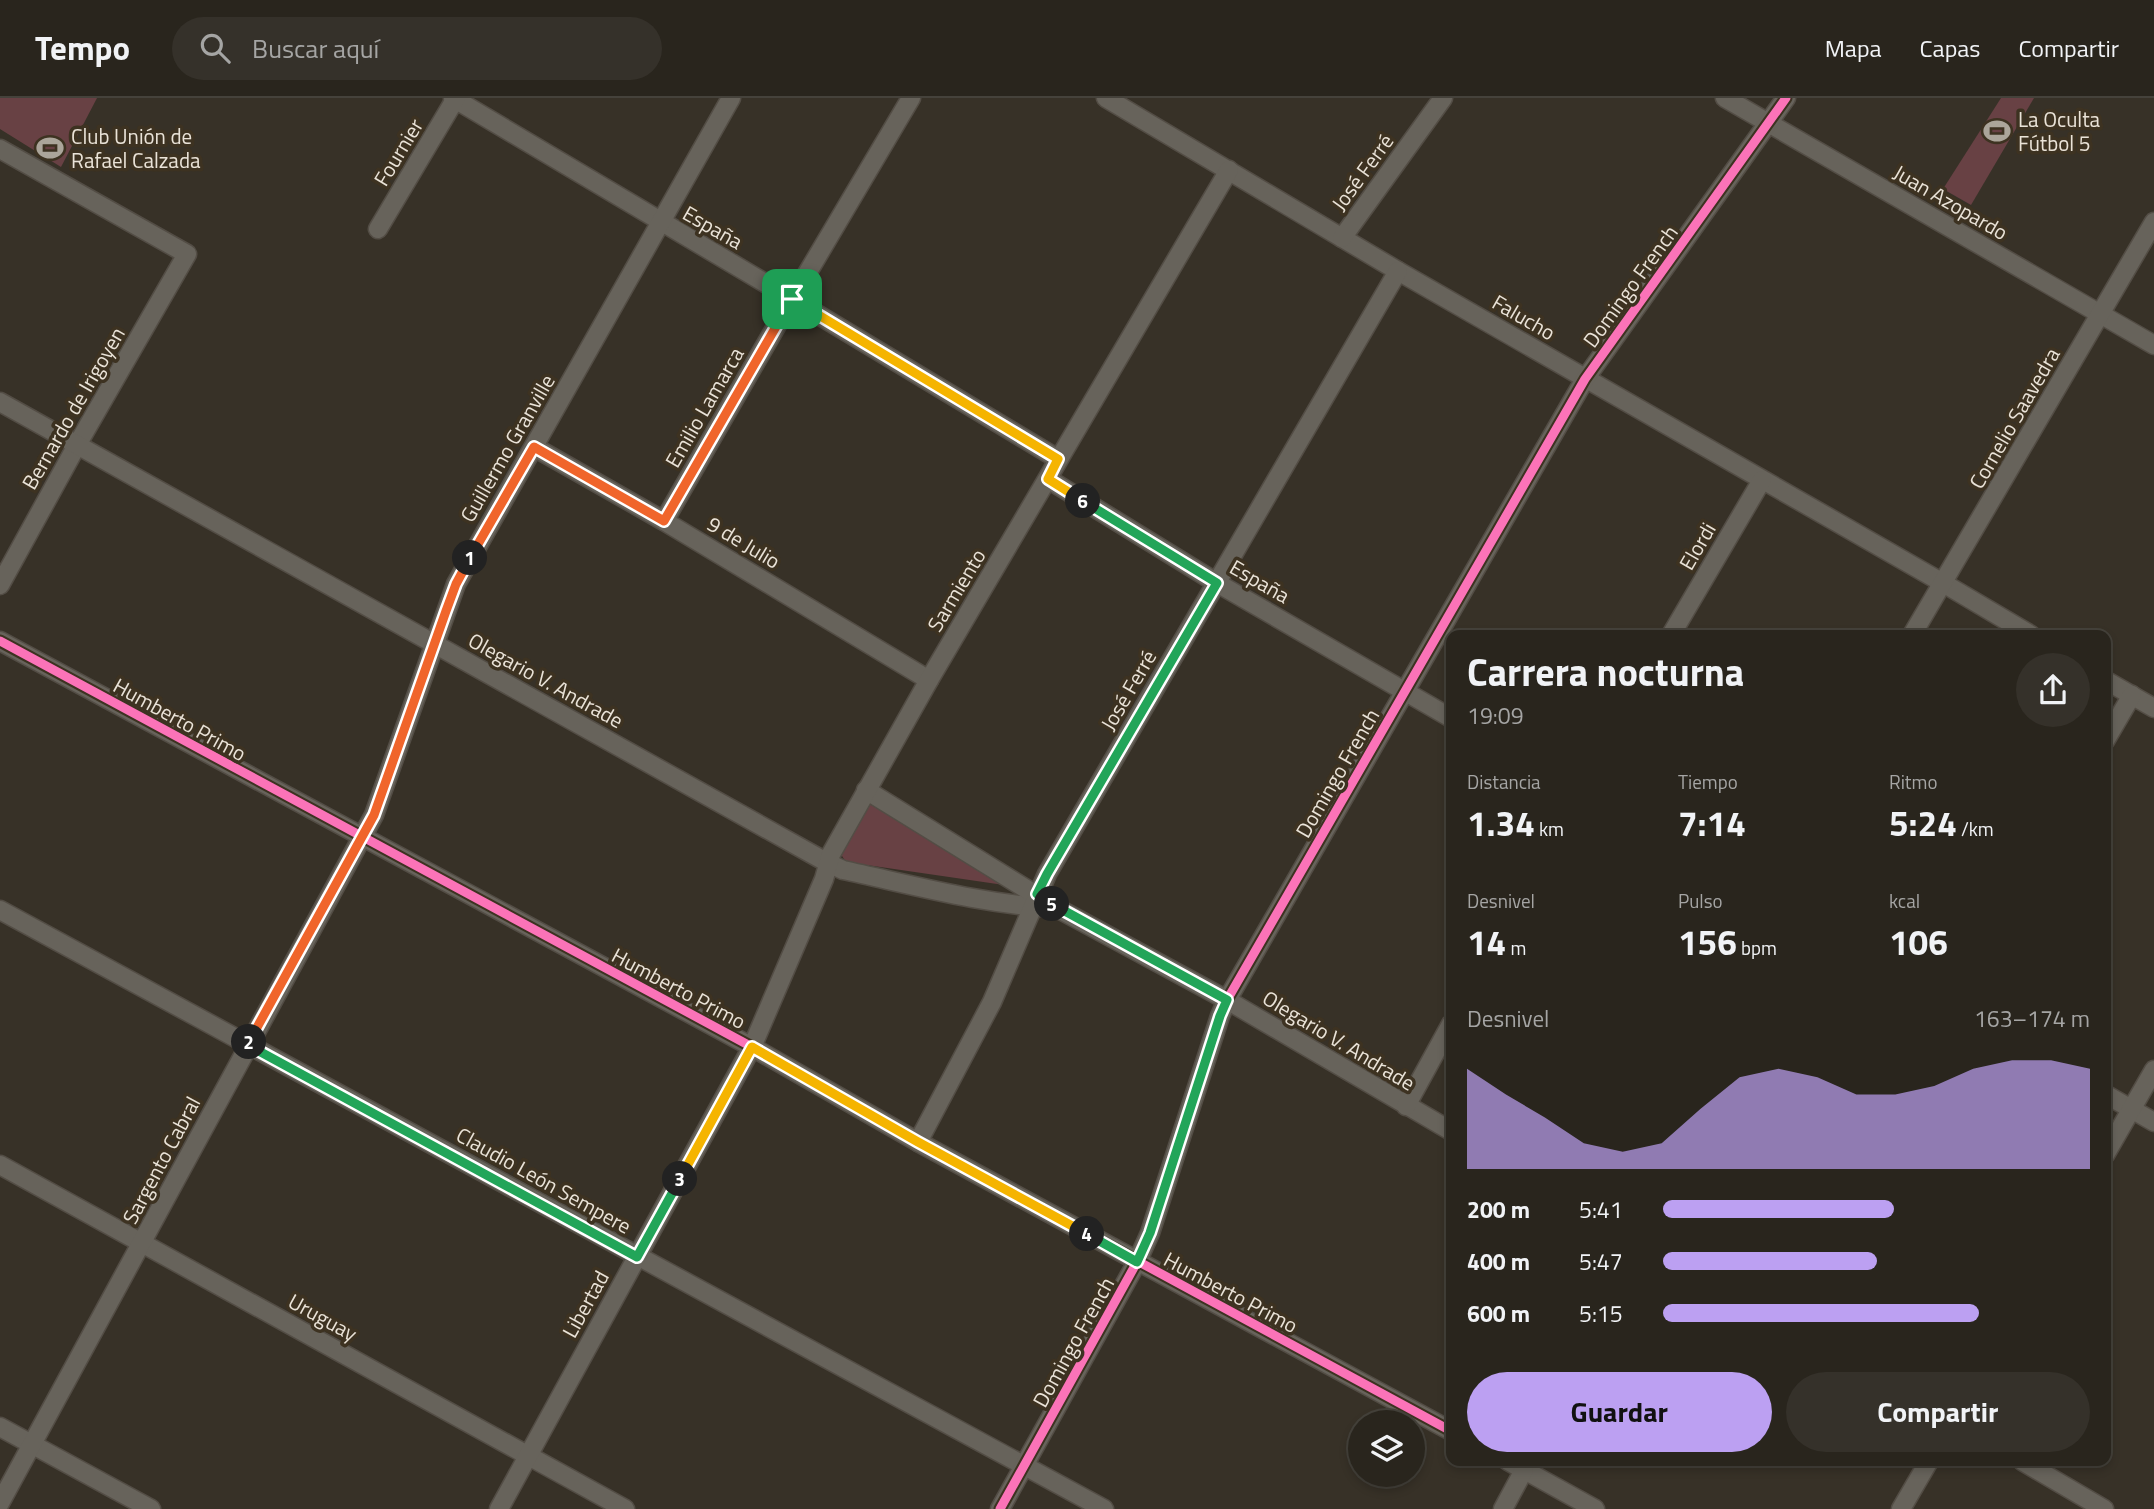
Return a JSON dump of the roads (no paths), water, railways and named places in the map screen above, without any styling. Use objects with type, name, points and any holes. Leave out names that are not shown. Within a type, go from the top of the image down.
[{"type":"street","name":"Guillermo Granville","points":[[362,838],[382,795],[456,584],[731,98]]},
{"type":"street","name":"Emilio Lamarca","points":[[664,521],[911,98]]},
{"type":"street","name":"Falucho","points":[[1108,98],[1398,271],[2023,630]]},
{"type":"street","name":"José Ferré","points":[[1342,238],[1443,98]]},
{"type":"street","name":"Juan Azopardo","points":[[1725,98],[2154,345]]},
{"type":"street","name":"Domingo French","points":[[1000,1509],[1137,1262],[1150,1233],[1227,1000],[1585,379],[1786,98]]},
{"type":"street","name":"España","points":[[455,99],[1058,459]]},
{"type":"street","name":"Fournier","points":[[378,229],[455,99]]},
{"type":"street","name":"Bernardo de Irigoyen","points":[[0,149],[187,254],[0,585]]},
{"type":"street","name":"Sarmiento","points":[[752,1047],[824,879],[828,863],[866,790],[1228,170]]},
{"type":"street","name":"Cornelio Saavedra","points":[[1915,630],[2154,222]]},
{"type":"street","name":"José Ferré","points":[[918,1142],[992,1002],[1047,874],[1398,271]]},
{"type":"street","name":"Olegario V. Andrade","points":[[0,402],[828,863],[843,870],[955,894],[1035,901],[1057,908],[1227,1000],[1446,1128]]},
{"type":"street","name":"9 de Julio","points":[[534,447],[664,521],[929,680]]},
{"type":"street","name":"España","points":[[1048,479],[1217,583],[1446,715]]},
{"type":"street","name":"Elordi","points":[[1674,630],[1762,480]]},
{"type":"street","name":"Humberto Primo","points":[[0,641],[752,1047],[918,1142],[1446,1428]]},
{"type":"street","points":[[2111,683],[2154,708]]},
{"type":"street","points":[[2111,730],[2132,695]]},
{"type":"street","name":"Olegario V. Andrade","points":[[866,790],[1035,901]]},
{"type":"street","name":"Sargento Cabral","points":[[0,1503],[362,838]]},
{"type":"street","name":"Claudio León Sempere","points":[[0,910],[1104,1509]]},
{"type":"street","points":[[1406,1106],[1446,1033]]},
{"type":"street","name":"Libertad","points":[[499,1509],[752,1047]]},
{"type":"street","points":[[2111,1145],[2154,1070]]},
{"type":"street","points":[[2111,1097],[2154,1122]]},
{"type":"street","name":"Uruguay","points":[[0,1165],[625,1509]]},
{"type":"street","points":[[0,1427],[151,1509]]},
{"type":"street","points":[[1517,1466],[1595,1509]]},
{"type":"street","points":[[1901,1509],[1926,1466]]},
{"type":"street","points":[[2031,1466],[2104,1509]]},
{"type":"street","points":[[1503,1509],[1524,1470]]},
{"type":"place","name":"La Oculta Fútbol 5","points":[[1997,131]]},
{"type":"place","name":"Club Unión de Rafael Calzada","points":[[50,148]]}]
